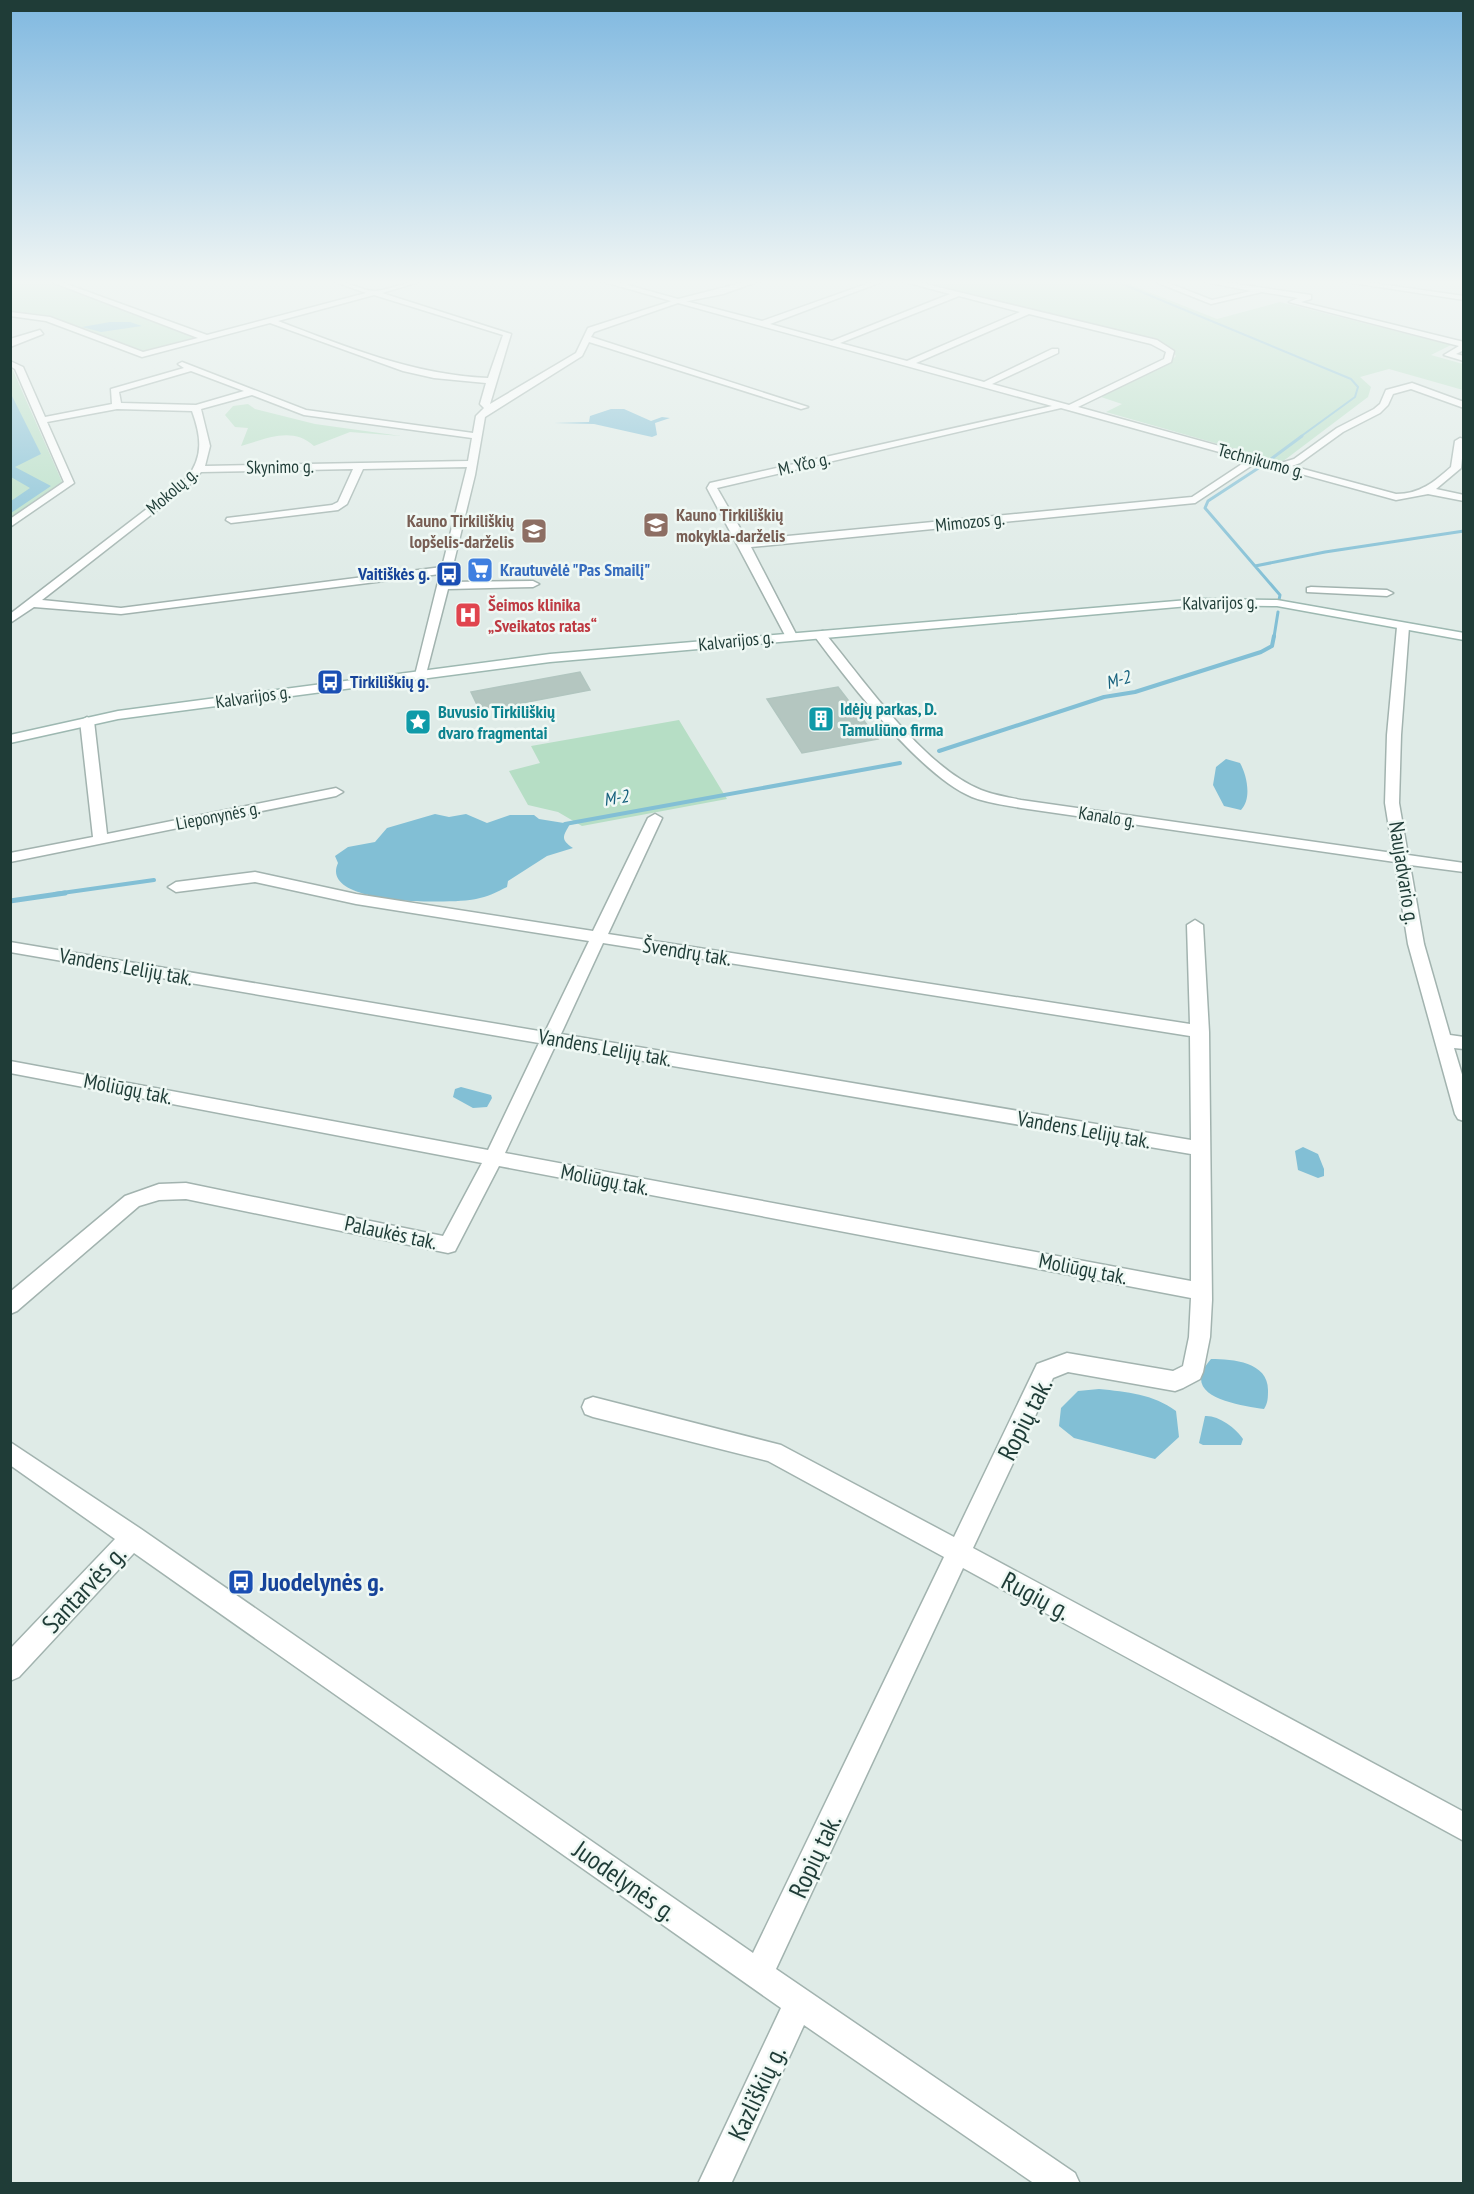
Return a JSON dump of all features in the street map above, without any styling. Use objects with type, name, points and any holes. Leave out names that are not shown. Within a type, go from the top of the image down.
[{"type":"street","points":[[10,524],[69,483],[26,383]]},
{"type":"street","points":[[117,406],[114,391],[134,383]]},
{"type":"street","points":[[229,383],[304,412],[476,436]]},
{"type":"street","points":[[490,383],[484,404],[490,408]]},
{"type":"street","points":[[422,675],[481,416],[531,383]]},
{"type":"street","points":[[725,383],[804,407]]},
{"type":"street","name":"Technikumo g.","points":[[978,383],[1396,497],[1412,498],[1429,491]]},
{"type":"street","points":[[1066,407],[1117,383]]},
{"type":"street","points":[[1280,466],[1298,461],[1340,430],[1377,411],[1384,405],[1389,392],[1412,386],[1464,405]]},
{"type":"street","points":[[42,420],[117,406],[196,408],[251,392]]},
{"type":"street","name":"M. Yčo g.","points":[[791,636],[744,544],[712,488],[714,485],[1066,407]]},
{"type":"street","name":"Mokolų g.","points":[[10,620],[190,480],[200,469],[207,440],[196,408]]},
{"type":"street","points":[[1429,491],[1456,468],[1460,441]]},
{"type":"street","name":"Mimozos g.","points":[[744,544],[1195,500],[1254,460]]},
{"type":"street","name":"Skynimo g.","points":[[200,469],[471,464]]},
{"type":"street","points":[[231,520],[334,508],[342,504],[359,466]]},
{"type":"street","points":[[1429,491],[1464,498]]},
{"type":"street","points":[[32,603],[121,611],[445,570]]},
{"type":"street","points":[[442,586],[533,585]]},
{"type":"street","points":[[1311,590],[1387,593]]},
{"type":"street","name":"Kalvarijos g.","points":[[10,739],[87,722],[550,658],[1225,601],[1277,603],[1464,637]]},
{"type":"street","name":"Naujadvario g.","points":[[1403,627],[1392,774],[1392,803],[1416,944],[1464,1114]]},
{"type":"street","name":"Kanalo g.","points":[[819,634],[896,727],[929,761],[953,783],[977,794],[1029,805],[1464,868]]},
{"type":"street","points":[[87,722],[100,838]]},
{"type":"street","name":"Lieponynės g.","points":[[10,858],[336,792]]},
{"type":"street","name":"Palaukės tak.","points":[[10,1305],[132,1201],[159,1192],[186,1191],[448,1245],[493,1158],[655,818]]},
{"type":"street","name":"Švendrų tak.","points":[[176,887],[255,877],[356,899],[1200,1032]]},
{"type":"street","name":"Ropių tak.","points":[[758,1974],[1045,1371],[1067,1362],[1174,1381],[1192,1372],[1198,1352],[1200,1291],[1200,1032],[1195,925]]},
{"type":"street","name":"Vandens Lelijų tak.","points":[[10,947],[1200,1149]]},
{"type":"street","points":[[1444,1040],[1464,1043]]},
{"type":"street","name":"Moliūgų tak.","points":[[10,1067],[1200,1291]]},
{"type":"street","name":"Rugių g.","points":[[592,1407],[773,1452],[1464,1827]]},
{"type":"street","name":"Juodelynės g.","points":[[10,1452],[758,1974],[1064,2184]]},
{"type":"street","name":"Santarvės g.","points":[[10,1668],[133,1537]]},
{"type":"street","name":"Kazliškių g.","points":[[714,2184],[800,2003]]},
{"type":"green space","points":[[11,383],[19,383],[63,484],[11,520]]},
{"type":"green space","points":[[1127,383],[1367,383],[1371,387],[1368,397],[1282,462],[1106,412],[1122,404],[1101,397]]},
{"type":"green space","points":[[1440,383],[1463,383],[1463,390]]},
{"type":"green space","points":[[248,404],[255,409],[315,424],[401,436],[350,432],[314,446],[306,440],[288,435],[241,446],[248,428],[235,427],[225,415],[233,406]]},
{"type":"green space","points":[[679,720],[727,799],[582,826],[558,812],[528,805],[509,771],[540,763],[531,746]]},
{"type":"water","points":[[10,392],[41,454],[15,467],[51,486],[11,513],[11,501],[30,488],[11,477]]},
{"type":"water","points":[[611,409],[624,409],[651,421],[662,417],[670,418],[655,423],[657,435],[652,437],[594,424],[554,423],[589,422],[590,416]]},
{"type":"water","points":[[1226,759],[1240,763],[1245,774],[1247,793],[1241,810],[1224,806],[1213,785],[1216,767]]},
{"type":"water","points":[[435,814],[449,817],[466,814],[487,823],[510,815],[534,815],[539,819],[570,824],[564,839],[573,848],[547,856],[508,881],[507,887],[499,891],[488,896],[463,901],[417,901],[367,895],[348,887],[337,877],[338,863],[335,856],[348,847],[375,842],[387,828]]},
{"type":"water","points":[[461,1087],[491,1095],[492,1098],[487,1107],[473,1108],[453,1097],[455,1089]]},
{"type":"water","points":[[1303,1147],[1318,1154],[1324,1169],[1324,1176],[1318,1178],[1298,1170],[1295,1151]]},
{"type":"water","points":[[1211,1359],[1239,1361],[1262,1373],[1268,1390],[1264,1409],[1227,1401],[1215,1397],[1206,1390],[1201,1382],[1202,1372]]},
{"type":"water","points":[[1099,1389],[1139,1395],[1167,1405],[1176,1411],[1179,1437],[1155,1459],[1074,1438],[1059,1426],[1061,1408],[1078,1391]]},
{"type":"water","points":[[1205,1416],[1221,1420],[1231,1427],[1243,1439],[1241,1445],[1203,1445],[1199,1443]]},
{"type":"building","points":[[580,672],[590,690],[480,711],[471,692]]},
{"type":"building","name":"Idėjų parkas, D. Tamuliūno firma","points":[[838,687],[878,739],[802,753],[767,699]]},
{"type":"waterway","name":"M-2","points":[[1300,437],[1355,397],[1358,387],[1355,383]]},
{"type":"waterway","name":"M-2","points":[[1271,459],[1302,436]]},
{"type":"waterway","name":"M-2","points":[[1255,566],[1205,508],[1208,501],[1260,467]]},
{"type":"waterway","points":[[1255,566],[1325,552],[1464,531]]},
{"type":"waterway","name":"M-2","points":[[1255,566],[1280,595],[1279,600]]},
{"type":"waterway","name":"M-2","points":[[1274,637],[1278,612]]},
{"type":"waterway","name":"M-2","points":[[939,751],[1104,697],[1135,692],[1261,652],[1272,646],[1274,636]]},
{"type":"waterway","name":"M-2","points":[[565,824],[900,763]]},
{"type":"waterway","points":[[55,894],[154,880]]},
{"type":"waterway","points":[[10,901],[65,893]]},
{"type":"place","name":"Kauno Tirkiliškių mokykla-darželis","points":[[656,525]]},
{"type":"place","name":"Kauno Tirkiliškių lopšelis-darželis","points":[[534,531]]},
{"type":"place","name":"Krautuvėlė \"Pas Smailį\"","points":[[480,570]]},
{"type":"place","name":"Vaitiškės g.","points":[[449,574]]},
{"type":"place","name":"Šeimos klinika „Sveikatos ratas“","points":[[468,615]]},
{"type":"place","name":"Tirkiliškių g.","points":[[330,682]]},
{"type":"place","name":"Idėjų parkas, D. Tamuliūno firma","points":[[821,719]]},
{"type":"place","name":"Buvusio Tirkiliškių dvaro fragmentai","points":[[418,722]]},
{"type":"place","name":"Juodelynės g.","points":[[241,1582]]}]
